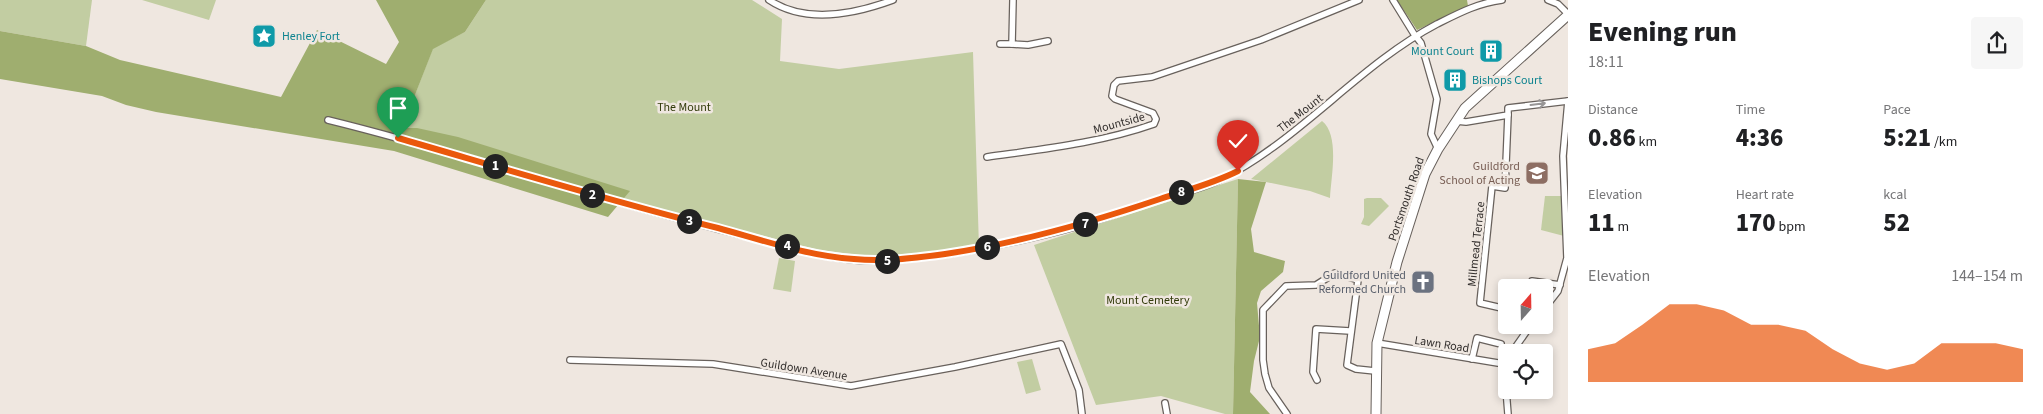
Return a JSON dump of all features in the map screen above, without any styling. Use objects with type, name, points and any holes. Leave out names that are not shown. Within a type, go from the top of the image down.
[{"type":"main road","name":"Portsmouth Road","points":[[1376,414],[1375,371],[1377,343],[1397,262],[1425,174],[1438,148],[1456,121],[1476,97],[1568,15]]},
{"type":"street","points":[[769,0],[802,13],[833,15],[871,8],[893,0]]},
{"type":"street","points":[[1012,44],[1013,0]]},
{"type":"street","name":"Mountside","points":[[987,157],[1061,147],[1127,133],[1154,124],[1156,119],[1153,113],[1115,99],[1112,96],[1114,85],[1118,81],[1152,77],[1261,40],[1358,0]]},
{"type":"street","points":[[1393,0],[1422,43],[1437,99],[1431,134],[1438,148]]},
{"type":"street","name":"The Mount","points":[[328,120],[615,202],[753,238],[842,258],[890,260],[979,249],[1024,240],[1099,220],[1220,180],[1268,150],[1416,36],[1474,6],[1502,0]]},
{"type":"street","points":[[1548,0],[1558,4],[1568,15]]},
{"type":"street","points":[[1000,44],[1028,45],[1048,41]]},
{"type":"street","points":[[1456,121],[1466,122],[1508,115],[1508,108],[1568,101],[1563,156],[1567,258],[1558,291],[1553,297]]},
{"type":"street","name":"Millmead Terrace","points":[[1498,307],[1480,303],[1492,186],[1505,188],[1508,115]]},
{"type":"street","points":[[1287,414],[1269,388],[1263,360],[1264,310],[1286,286],[1316,285],[1335,273],[1358,280],[1347,365],[1356,369],[1375,371]]},
{"type":"street","points":[[1553,284],[1560,285]]},
{"type":"street","points":[[1317,380],[1314,372],[1316,329],[1350,331]]},
{"type":"street","points":[[1472,359],[1477,338],[1501,344]]},
{"type":"street","name":"Lawn Road","points":[[1377,343],[1498,362]]},
{"type":"street","name":"Guildown Avenue","points":[[570,360],[713,364],[851,386],[956,367],[1061,344],[1079,390],[1082,414]]},
{"type":"street","points":[[1507,399],[1508,414]]},
{"type":"street","points":[[1164,403],[1167,414]]},
{"type":"green space","points":[[0,0],[92,0],[86,46],[0,31]]},
{"type":"green space","points":[[142,0],[216,0],[209,20]]},
{"type":"green space","points":[[376,0],[486,0],[465,32],[433,49],[402,128],[417,128],[458,137],[630,191],[608,217],[394,151],[156,112],[126,105],[102,96],[0,79],[0,31],[86,46],[120,60],[281,97],[317,30],[386,64],[399,42]]},
{"type":"green space","name":"The Mount","points":[[486,0],[752,0],[782,19],[780,61],[839,69],[973,52],[979,248],[884,258],[819,250],[622,200],[402,128],[433,48],[465,32]]},
{"type":"green space","points":[[1397,0],[1467,0],[1468,6],[1417,30]]},
{"type":"green space","points":[[1322,121],[1328,127],[1333,146],[1330,198],[1310,191],[1251,179]]},
{"type":"green space","name":"Mount Cemetery","points":[[1238,179],[1233,414],[1225,414],[1161,396],[1096,405],[1034,245]]},
{"type":"green space","points":[[1238,179],[1266,182],[1251,229],[1254,252],[1285,261],[1283,272],[1261,291],[1257,303],[1260,337],[1254,361],[1250,392],[1270,414],[1233,414]]},
{"type":"green space","points":[[1545,196],[1563,196],[1564,236],[1541,230]]},
{"type":"green space","points":[[1381,198],[1389,206],[1369,226],[1361,224],[1364,217],[1364,199]]},
{"type":"green space","points":[[779,258],[795,261],[791,292],[773,289]]},
{"type":"green space","points":[[1032,359],[1041,390],[1026,394],[1017,362]]},
{"type":"place","name":"Henley Fort","points":[[264,36]]},
{"type":"place","name":"Mount Court","points":[[1491,51]]},
{"type":"place","name":"Bishops Court","points":[[1455,80]]},
{"type":"place","name":"Guildford School of Acting","points":[[1537,173]]},
{"type":"place","name":"Guildford United Reformed Church","points":[[1423,282]]},
{"type":"route","points":[[398,138],[615,202],[816,253],[871,261],[934,256],[1016,242],[1121,213],[1171,195],[1201,187],[1238,171]]}]
